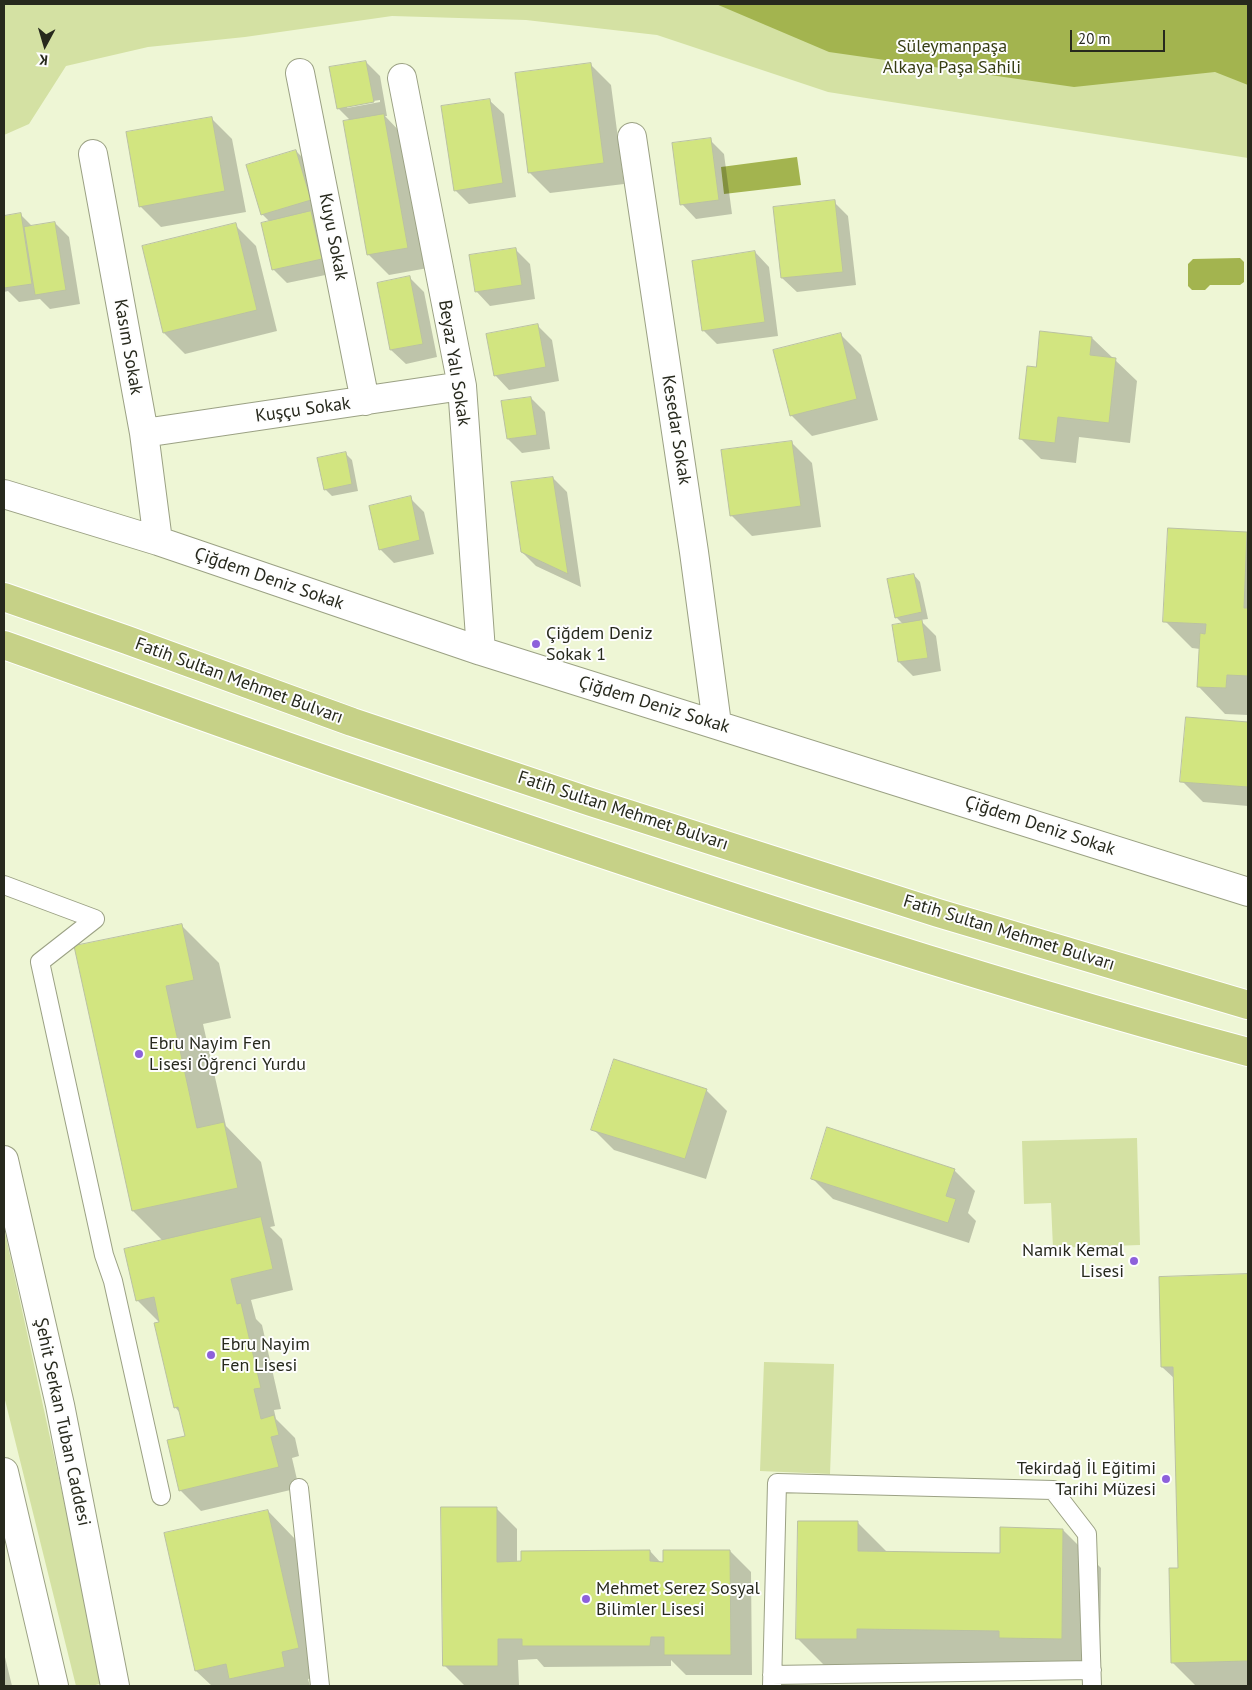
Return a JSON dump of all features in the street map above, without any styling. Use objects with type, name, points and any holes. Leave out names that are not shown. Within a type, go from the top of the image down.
[{"type":"main road","name":"Fatih Sultan Mehmet Bulvarı","points":[[4,597],[352,722],[591,802],[938,913],[1248,1005]]},
{"type":"main road","points":[[4,645],[374,777],[835,930],[991,978],[1248,1052]]},
{"type":"street","name":"Kuyu Sokak","points":[[300,73],[365,401]]},
{"type":"street","name":"Beyaz Yalı Sokak","points":[[402,78],[462,386],[481,650]]},
{"type":"street","name":"Kesedar Sokak","points":[[632,137],[694,552],[717,724]]},
{"type":"street","name":"Kasım Sokak","points":[[93,154],[144,434],[158,541]]},
{"type":"street","name":"Kuşçu Sokak","points":[[144,434],[462,386]]},
{"type":"street","name":"Çiğdem Deniz Sokak","points":[[4,494],[158,541],[481,650],[1248,892]]},
{"type":"street","name":"Şehit Serkan Tuban Caddesi","points":[[4,1160],[60,1405],[115,1686]]},
{"type":"street","points":[[4,1472],[54,1686]]},
{"type":"lane","points":[[4,885],[95,919],[40,962],[104,1255],[113,1281],[161,1496]]},
{"type":"lane","points":[[777,1483],[1053,1490],[1087,1534],[1092,1678],[772,1681],[777,1483]]},
{"type":"lane","points":[[299,1488],[320,1686]]},
{"type":"green space","name":"Süleymanpaşa Alkaya Paşa Sahili","points":[[4,4],[955,4],[1248,72],[1248,158],[828,92],[657,35],[526,20],[392,16],[245,37],[148,47],[66,66],[29,124],[4,135]]},
{"type":"green space","points":[[1137,1138],[1140,1245],[1053,1248],[1051,1203],[1024,1204],[1022,1141]]},
{"type":"green space","points":[[4,1228],[104,1683],[91,1686],[76,1686],[4,1396]]},
{"type":"green space","points":[[764,1362],[834,1364],[830,1474],[760,1471]]},
{"type":"shaded area","points":[[716,4],[1248,4],[1248,85],[1215,72],[1074,87],[829,52]]},
{"type":"shaded area","points":[[797,157],[801,185],[724,194],[721,167]]},
{"type":"shaded area","points":[[1240,258],[1244,262],[1244,282],[1240,285],[1210,285],[1205,290],[1192,290],[1188,286],[1188,264],[1193,259]]},
{"type":"building","points":[[366,61],[374,102],[337,109],[329,67]]},
{"type":"building","points":[[591,63],[604,163],[528,173],[515,73]]},
{"type":"building","points":[[490,99],[503,183],[454,191],[441,106]]},
{"type":"building","points":[[384,114],[408,248],[367,255],[343,121]]},
{"type":"building","points":[[212,117],[225,191],[139,207],[126,132]]},
{"type":"building","points":[[711,138],[719,200],[680,205],[672,143]]},
{"type":"building","points":[[296,150],[311,200],[261,215],[246,165]]},
{"type":"building","points":[[835,200],[843,272],[781,278],[773,207]]},
{"type":"building","points":[[311,211],[322,259],[272,270],[261,223]]},
{"type":"building","points":[[21,213],[32,284],[4,288],[4,216]]},
{"type":"building","points":[[55,222],[66,290],[35,295],[24,227]]},
{"type":"building","points":[[236,223],[257,310],[163,333],[142,246]]},
{"type":"building","points":[[516,248],[522,285],[475,292],[469,255]]},
{"type":"building","points":[[755,251],[765,322],[702,331],[692,261]]},
{"type":"building","points":[[410,276],[423,344],[390,350],[377,283]]},
{"type":"building","points":[[538,324],[546,367],[494,376],[486,334]]},
{"type":"building","points":[[1040,331],[1092,337],[1090,355],[1116,358],[1109,423],[1058,417],[1055,443],[1019,439],[1027,366],[1036,367]]},
{"type":"building","points":[[841,333],[857,399],[790,416],[773,350]]},
{"type":"building","points":[[531,397],[537,435],[507,439],[501,401]]},
{"type":"building","points":[[792,441],[801,506],[730,516],[721,450]]},
{"type":"building","points":[[346,452],[352,484],[324,490],[317,458]]},
{"type":"building","points":[[553,477],[568,574],[521,552],[511,482]]},
{"type":"building","points":[[411,496],[420,540],[379,550],[369,506]]},
{"type":"building","points":[[1168,528],[1247,532],[1244,608],[1248,608],[1248,676],[1227,675],[1226,688],[1197,687],[1200,633],[1205,634],[1206,624],[1163,622]]},
{"type":"building","points":[[914,574],[922,612],[895,618],[887,579]]},
{"type":"building","points":[[922,620],[928,658],[898,662],[892,625]]},
{"type":"building","points":[[1186,717],[1248,722],[1248,787],[1180,782]]},
{"type":"building","name":"Ebru Nayim Fen Lisesi Öğrenci Yurdu","points":[[182,924],[194,980],[166,986],[197,1128],[224,1122],[238,1188],[132,1211],[74,946]]},
{"type":"building","points":[[614,1059],[707,1089],[685,1159],[591,1130]]},
{"type":"building","points":[[827,1127],[955,1169],[946,1196],[956,1199],[948,1223],[811,1179]]},
{"type":"building","name":"Ebru Nayim Fen Lisesi","points":[[261,1217],[273,1269],[231,1279],[237,1304],[241,1303],[261,1388],[254,1389],[261,1419],[274,1415],[279,1435],[271,1437],[279,1467],[179,1491],[167,1440],[185,1436],[178,1407],[174,1408],[154,1323],[159,1322],[154,1297],[136,1301],[124,1249]]},
{"type":"building","points":[[1248,1274],[1248,1661],[1171,1663],[1169,1568],[1178,1568],[1173,1367],[1161,1367],[1159,1277]]},
{"type":"building","name":"Mehmet Serez Sosyal Bilimler Lisesi","points":[[441,1507],[497,1507],[497,1562],[521,1561],[521,1551],[650,1550],[650,1561],[663,1562],[663,1550],[730,1550],[731,1655],[664,1655],[664,1637],[651,1637],[650,1646],[522,1646],[522,1639],[498,1639],[498,1666],[443,1666]]},
{"type":"building","points":[[268,1510],[299,1648],[282,1652],[285,1667],[229,1679],[226,1664],[195,1671],[164,1533]]},
{"type":"building","points":[[798,1521],[858,1521],[858,1551],[1000,1553],[1000,1527],[1063,1529],[1062,1639],[999,1638],[999,1631],[857,1629],[857,1639],[796,1639]]},
{"type":"place","name":"Çiğdem Deniz Sokak 1","points":[[536,644]]},
{"type":"place","name":"Ebru Nayim Fen Lisesi Öğrenci Yurdu","points":[[139,1054]]},
{"type":"place","name":"Namık Kemal Lisesi","points":[[1134,1261]]},
{"type":"place","name":"Ebru Nayim Fen Lisesi","points":[[211,1355]]},
{"type":"place","name":"Tekirdağ İl Eğitimi Tarihi Müzesi","points":[[1166,1479]]},
{"type":"place","name":"Mehmet Serez Sosyal Bilimler Lisesi","points":[[586,1599]]}]
